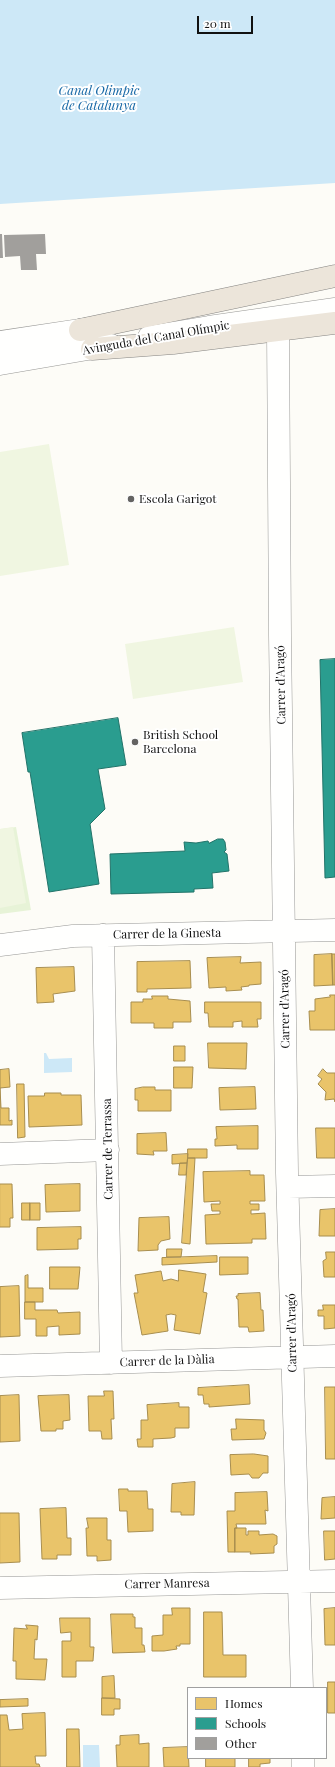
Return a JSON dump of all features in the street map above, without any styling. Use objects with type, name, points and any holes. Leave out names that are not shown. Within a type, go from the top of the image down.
[{"type":"highway","points":[[80,330],[335,276]]},
{"type":"highway","points":[[92,349],[173,343],[335,323]]},
{"type":"street","name":"Avinguda del Canal Olímpic","points":[[0,342],[80,330],[335,299]]},
{"type":"street","name":"Avinguda del Canal Olímpic","points":[[0,364],[92,349],[168,333],[335,309]]},
{"type":"street","name":"Carrer d'Aragó","points":[[278,330],[288,1187],[302,1687]]},
{"type":"street","name":"Carrer de la Ginesta","points":[[0,945],[73,936],[335,930]]},
{"type":"street","name":"Carrer de Terrassa","points":[[103,935],[112,1363]]},
{"type":"street","points":[[0,1154],[108,1150]]},
{"type":"street","points":[[288,1187],[335,1186]]},
{"type":"street","name":"Carrer de la Dàlia","points":[[0,1366],[335,1356]]},
{"type":"street","name":"Carrer Manresa","points":[[0,1588],[335,1581]]},
{"type":"green space","points":[[49,444],[69,565],[0,576],[0,452]]},
{"type":"green space","points":[[234,627],[243,682],[133,699],[125,644]]},
{"type":"green space","points":[[13,827],[26,903],[0,908],[0,829]]},
{"type":"green space","points":[[16,827],[31,910],[0,914],[0,829]]},
{"type":"water","name":"Canal Olimpic de Catalunya","points":[[0,0],[335,0],[335,183],[0,204]]},
{"type":"water","points":[[44,1053],[46,1053],[49,1059],[72,1058],[72,1072],[44,1073]]},
{"type":"water","points":[[83,1745],[99,1745],[100,1767],[83,1767]]},
{"type":"building: Homes","points":[[332,954],[333,985],[314,986],[314,955]]},
{"type":"building: Homes","points":[[332,954],[335,954],[335,985],[333,985]]},
{"type":"building: Homes","points":[[241,957],[240,963],[261,962],[261,984],[241,987],[242,990],[226,991],[226,987],[209,988],[207,958]]},
{"type":"building: Homes","points":[[190,961],[191,988],[147,989],[147,992],[137,992],[137,962]]},
{"type":"building: Homes","points":[[74,967],[75,991],[53,994],[54,1002],[37,1003],[36,968]]},
{"type":"building: Homes","points":[[330,995],[335,995],[335,1030],[310,1030],[309,1011],[315,1011],[315,999],[330,997]]},
{"type":"building: Homes","points":[[152,996],[168,996],[168,999],[190,1001],[191,1022],[173,1022],[173,1028],[154,1028],[154,1023],[131,1023],[131,1002],[143,1002],[143,999],[152,999]]},
{"type":"building: Homes","points":[[205,1002],[261,1002],[261,1019],[257,1019],[258,1027],[242,1027],[242,1021],[233,1022],[233,1027],[209,1027],[208,1013],[205,1013]]},
{"type":"building: Homes","points":[[208,1043],[247,1043],[246,1069],[209,1068]]},
{"type":"building: Homes","points":[[174,1046],[185,1046],[185,1061],[174,1061]]},
{"type":"building: Homes","points":[[174,1067],[193,1067],[192,1088],[174,1088]]},
{"type":"building: Homes","points":[[9,1069],[10,1087],[0,1088],[0,1070]]},
{"type":"building: Homes","points":[[323,1069],[327,1073],[335,1073],[335,1102],[334,1099],[325,1100],[326,1092],[318,1084],[322,1079],[318,1076]]},
{"type":"building: Homes","points":[[17,1084],[24,1084],[25,1137],[18,1138]]},
{"type":"building: Homes","points":[[155,1087],[155,1090],[171,1090],[171,1111],[138,1111],[138,1100],[135,1100],[135,1089]]},
{"type":"building: Homes","points":[[255,1087],[256,1109],[220,1110],[219,1088]]},
{"type":"building: Homes","points":[[0,1088],[1,1108],[9,1108],[9,1121],[12,1120],[12,1125],[0,1125]]},
{"type":"building: Homes","points":[[45,1093],[81,1095],[82,1125],[29,1127],[28,1096],[44,1096]]},
{"type":"building: Homes","points":[[258,1126],[258,1149],[237,1149],[237,1145],[215,1146],[215,1139],[217,1139],[216,1127]]},
{"type":"building: Homes","points":[[316,1128],[335,1128],[335,1158],[317,1158]]},
{"type":"building: Homes","points":[[166,1133],[167,1151],[153,1151],[154,1155],[137,1154],[137,1134]]},
{"type":"building: Homes","points":[[188,1149],[207,1149],[207,1158],[188,1158]]},
{"type":"building: Homes","points":[[188,1154],[187,1163],[172,1164],[172,1155]]},
{"type":"building: Homes","points":[[188,1158],[195,1158],[190,1244],[182,1243]]},
{"type":"building: Homes","points":[[180,1163],[187,1163],[186,1175],[179,1175]]},
{"type":"building: Homes","points":[[250,1171],[250,1175],[264,1175],[265,1201],[250,1201],[250,1204],[259,1204],[259,1210],[251,1210],[251,1214],[265,1213],[266,1239],[252,1239],[252,1243],[206,1244],[205,1215],[220,1214],[220,1211],[212,1211],[211,1204],[220,1204],[220,1201],[204,1202],[203,1172]]},
{"type":"building: Homes","points":[[0,1184],[12,1184],[13,1218],[10,1218],[10,1227],[0,1227]]},
{"type":"building: Homes","points":[[80,1184],[80,1211],[46,1212],[45,1185]]},
{"type":"building: Homes","points":[[22,1203],[30,1203],[30,1220],[22,1220]]},
{"type":"building: Homes","points":[[30,1203],[40,1203],[40,1220],[30,1220]]},
{"type":"building: Homes","points":[[335,1209],[335,1236],[319,1236],[320,1210]]},
{"type":"building: Homes","points":[[169,1217],[170,1239],[161,1241],[158,1245],[158,1250],[138,1251],[139,1218]]},
{"type":"building: Homes","points":[[81,1227],[81,1239],[78,1239],[78,1249],[37,1250],[37,1228]]},
{"type":"building: Homes","points":[[167,1249],[182,1249],[181,1257],[167,1257]]},
{"type":"building: Homes","points":[[326,1252],[335,1252],[335,1277],[324,1277],[323,1261],[326,1259]]},
{"type":"building: Homes","points":[[217,1256],[217,1262],[162,1265],[162,1258]]},
{"type":"building: Homes","points":[[220,1257],[248,1257],[248,1274],[220,1275]]},
{"type":"building: Homes","points":[[50,1267],[80,1267],[78,1289],[50,1289]]},
{"type":"building: Homes","points":[[179,1270],[206,1274],[203,1292],[207,1293],[200,1334],[174,1330],[176,1315],[171,1314],[166,1315],[168,1331],[142,1335],[134,1293],[138,1293],[135,1275],[161,1271],[163,1281],[171,1279],[178,1281]]},
{"type":"building: Homes","points":[[28,1275],[28,1288],[43,1288],[43,1302],[25,1302],[25,1276]]},
{"type":"building: Homes","points":[[19,1286],[20,1336],[0,1337],[0,1287]]},
{"type":"building: Homes","points":[[260,1293],[261,1310],[263,1310],[264,1331],[249,1332],[248,1327],[239,1327],[238,1299],[236,1296],[238,1296],[238,1294]]},
{"type":"building: Homes","points":[[25,1302],[35,1302],[35,1310],[57,1310],[58,1313],[80,1312],[80,1334],[59,1335],[59,1326],[47,1327],[47,1336],[36,1336],[36,1319],[25,1319]]},
{"type":"building: Homes","points":[[323,1305],[335,1305],[335,1328],[324,1329],[324,1316],[318,1316],[318,1310],[323,1310]]},
{"type":"building: Homes","points":[[249,1385],[250,1404],[209,1407],[209,1404],[204,1404],[203,1395],[198,1395],[198,1388]]},
{"type":"building: Homes","points":[[325,1387],[335,1387],[335,1459],[326,1459]]},
{"type":"building: Homes","points":[[104,1391],[113,1391],[114,1419],[111,1419],[112,1439],[102,1439],[101,1431],[89,1431],[88,1396],[104,1396]]},
{"type":"building: Homes","points":[[19,1395],[20,1441],[0,1442],[0,1396]]},
{"type":"building: Homes","points":[[69,1395],[70,1420],[63,1421],[63,1429],[56,1429],[56,1431],[41,1431],[38,1396]]},
{"type":"building: Homes","points":[[179,1403],[179,1407],[189,1407],[189,1428],[175,1428],[175,1437],[153,1439],[153,1447],[138,1447],[137,1439],[141,1439],[141,1420],[148,1420],[147,1405]]},
{"type":"building: Homes","points":[[236,1419],[264,1420],[264,1430],[266,1433],[264,1439],[232,1440],[231,1429],[236,1429]]},
{"type":"building: Homes","points":[[254,1454],[268,1456],[268,1473],[263,1473],[259,1478],[252,1478],[249,1474],[231,1475],[230,1455]]},
{"type":"building: Homes","points":[[195,1482],[194,1515],[181,1515],[181,1512],[171,1512],[172,1484]]},
{"type":"building: Homes","points":[[119,1489],[128,1489],[128,1491],[147,1491],[148,1509],[153,1509],[153,1531],[128,1532],[127,1511],[120,1511]]},
{"type":"building: Homes","points":[[267,1492],[268,1511],[265,1510],[266,1524],[236,1524],[235,1552],[228,1552],[227,1511],[235,1511],[235,1493]]},
{"type":"building: Homes","points":[[335,1497],[335,1518],[321,1519],[322,1498]]},
{"type":"building: Homes","points":[[66,1508],[67,1538],[71,1538],[71,1555],[57,1555],[57,1559],[42,1559],[40,1509]]},
{"type":"building: Homes","points":[[0,1513],[19,1513],[20,1562],[0,1563]]},
{"type":"building: Homes","points":[[87,1518],[107,1518],[107,1540],[111,1540],[111,1560],[97,1561],[97,1556],[87,1556]]},
{"type":"building: Homes","points":[[235,1528],[246,1528],[246,1535],[248,1535],[248,1531],[259,1531],[259,1535],[273,1534],[277,1536],[277,1544],[274,1546],[274,1553],[250,1554],[251,1552],[235,1552]]},
{"type":"building: Homes","points":[[324,1531],[335,1531],[335,1559],[325,1560]]},
{"type":"building: Homes","points":[[172,1608],[190,1608],[190,1644],[180,1644],[180,1646],[176,1646],[177,1649],[152,1651],[152,1636],[163,1635],[163,1615],[172,1615]]},
{"type":"building: Homes","points":[[335,1608],[335,1645],[325,1645],[324,1609]]},
{"type":"building: Homes","points":[[204,1612],[222,1612],[223,1655],[246,1655],[246,1677],[204,1677]]},
{"type":"building: Homes","points":[[111,1614],[133,1614],[133,1617],[135,1617],[135,1628],[142,1628],[142,1645],[144,1645],[145,1652],[113,1653]]},
{"type":"building: Homes","points":[[60,1618],[90,1618],[90,1647],[94,1647],[93,1661],[76,1661],[76,1677],[62,1677],[62,1641],[71,1641],[71,1632],[61,1633]]},
{"type":"building: Homes","points":[[26,1625],[38,1626],[37,1640],[35,1639],[34,1659],[47,1659],[45,1680],[16,1679],[16,1661],[13,1661],[14,1628],[27,1629]]},
{"type":"building: Homes","points":[[114,1676],[115,1698],[102,1698],[102,1677]]},
{"type":"building: Homes","points":[[328,1682],[335,1682],[335,1713],[328,1713]]},
{"type":"building: Homes","points":[[102,1698],[120,1699],[120,1709],[114,1709],[114,1715],[102,1715]]},
{"type":"building: Homes","points":[[28,1699],[28,1706],[0,1707],[0,1700]]},
{"type":"building: Homes","points":[[45,1713],[46,1756],[35,1756],[36,1764],[39,1764],[40,1767],[0,1767],[0,1715],[7,1715],[9,1730],[23,1729],[22,1714]]},
{"type":"building: Homes","points":[[67,1729],[79,1729],[80,1767],[67,1767]]},
{"type":"building: Homes","points":[[139,1735],[139,1744],[149,1743],[149,1767],[117,1767],[116,1745],[120,1745],[120,1736]]},
{"type":"building: Homes","points":[[187,1747],[189,1767],[164,1767],[163,1748]]},
{"type":"building: Homes","points":[[206,1759],[235,1759],[235,1767],[206,1767]]},
{"type":"building: Homes","points":[[249,1759],[270,1759],[270,1763],[260,1764],[260,1767],[249,1767]]},
{"type":"building: Schools","points":[[335,659],[335,877],[325,878],[320,660]]},
{"type":"building: Schools","points":[[118,718],[126,765],[98,769],[105,809],[90,824],[99,884],[49,892],[30,772],[28,772],[22,733]]},
{"type":"building: Schools","points":[[218,839],[223,839],[225,842],[226,850],[224,852],[227,854],[229,871],[212,873],[213,888],[194,889],[194,892],[111,894],[110,854],[185,851],[184,842],[196,843],[208,841],[209,843]]},
{"type":"building: Other","points":[[0,234],[2,234],[3,258],[0,258]]},
{"type":"building: Other","points":[[45,234],[46,254],[36,254],[37,270],[21,270],[20,256],[5,257],[4,235]]},
{"type":"place","name":"Escola Garigot","points":[[131,499]]},
{"type":"place","name":"British School Barcelona","points":[[135,742]]}]
